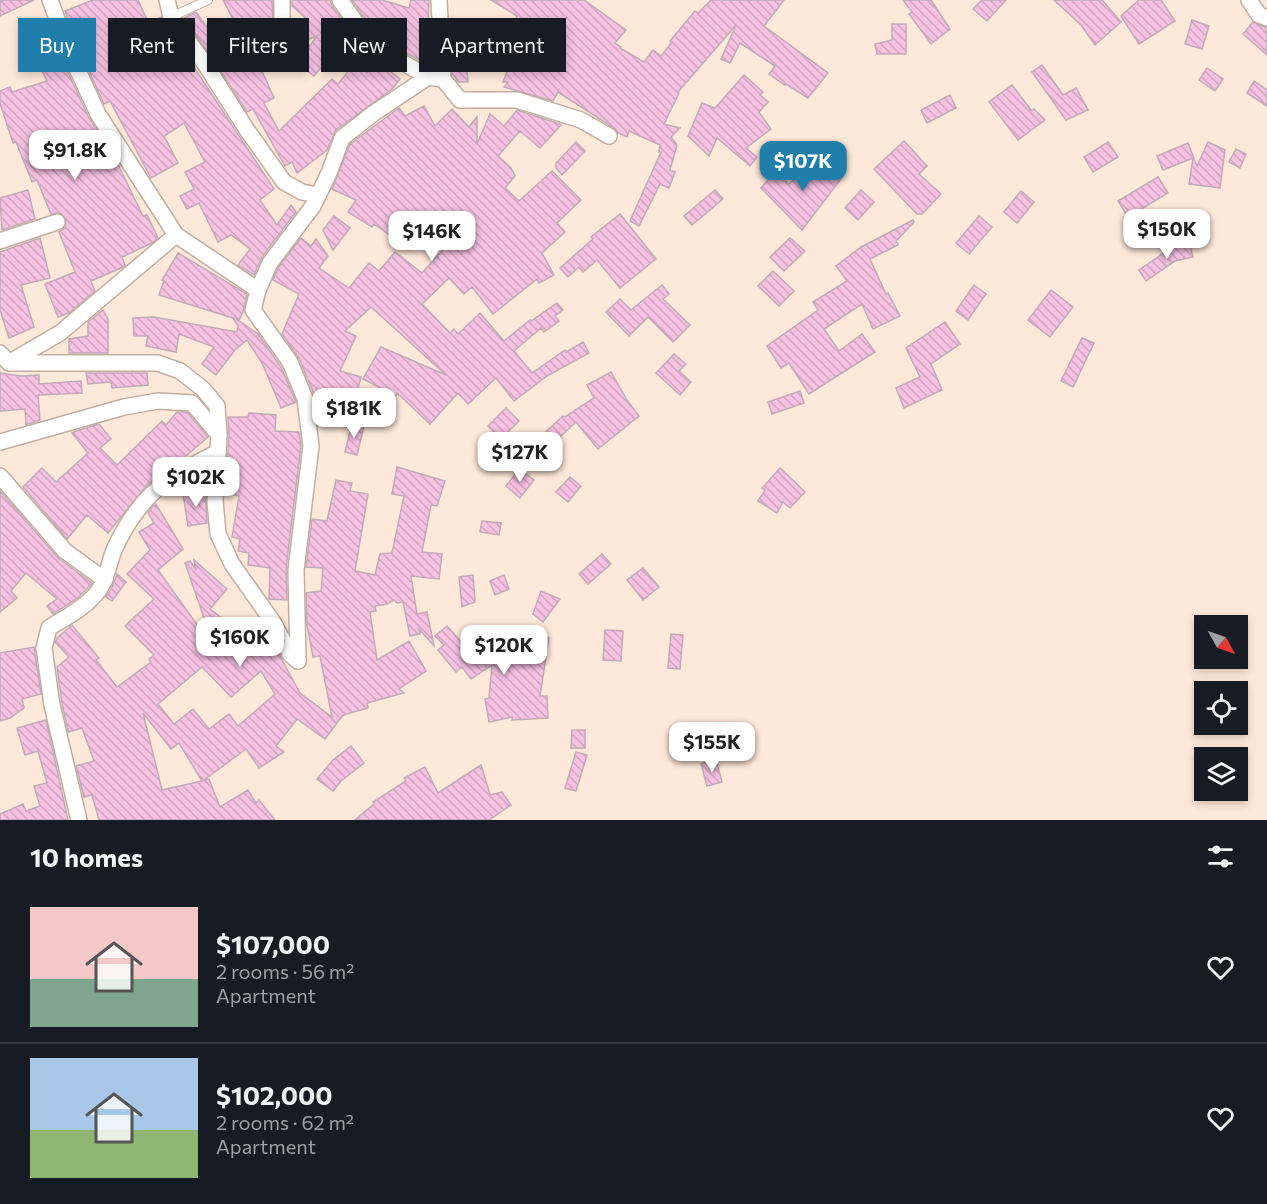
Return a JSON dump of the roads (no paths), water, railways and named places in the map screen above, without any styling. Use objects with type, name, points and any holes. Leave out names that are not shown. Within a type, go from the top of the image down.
[{"type":"street","points":[[50,0],[68,49],[98,114],[176,235],[258,290]]},
{"type":"street","points":[[167,0],[171,17],[206,64],[247,130],[284,182],[302,192],[317,195]]},
{"type":"street","points":[[282,0],[282,18]]},
{"type":"street","points":[[340,0],[371,44],[436,78],[460,100],[517,100],[581,120],[609,136]]},
{"type":"street","points":[[436,78],[439,0]]},
{"type":"street","points":[[1249,0],[1259,15],[1267,18]]},
{"type":"street","points":[[3,361],[158,363],[180,371],[203,389],[217,406],[219,435],[215,501],[218,534],[232,564],[273,622],[290,654],[298,661],[296,570],[311,446],[305,399],[290,362],[254,310],[258,290],[270,263],[313,206],[342,138],[374,113],[436,78]]},
{"type":"street","points":[[0,241],[57,222]]},
{"type":"street","points":[[3,361],[60,333],[176,235]]},
{"type":"street","points":[[0,441],[72,420],[158,400],[192,403],[219,435]]},
{"type":"street","points":[[79,820],[52,705],[44,648],[49,627],[74,614],[95,596],[105,579],[115,549],[137,510],[157,489],[183,471],[218,452]]},
{"type":"street","points":[[0,476],[65,551],[105,579]]},
{"type":"lane","points":[[171,17],[208,0]]}]
